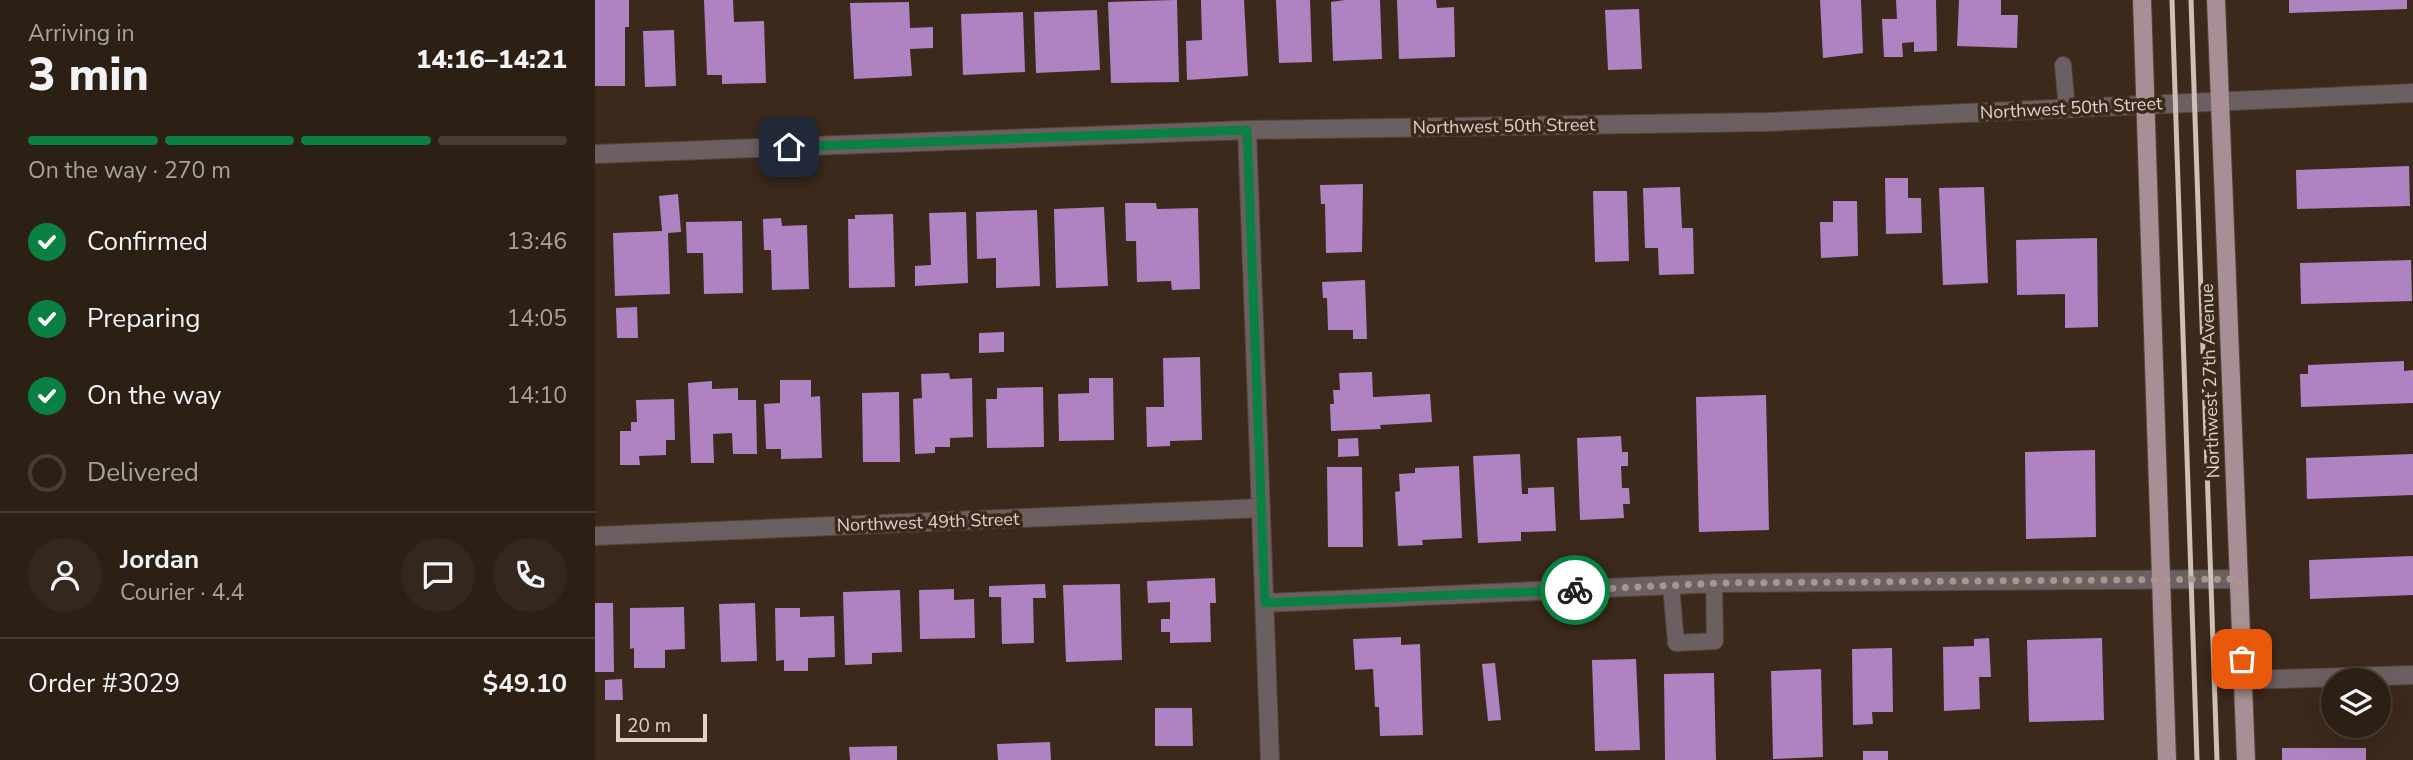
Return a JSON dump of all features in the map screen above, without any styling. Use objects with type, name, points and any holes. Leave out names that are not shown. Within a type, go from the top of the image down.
[{"type":"main road","points":[[2142,0],[2167,760]]},
{"type":"main road","name":"Northwest 27th Avenue","points":[[2216,0],[2246,760]]},
{"type":"street","name":"Northwest 50th Street","points":[[595,154],[1247,130],[1767,122],[2413,93]]},
{"type":"street","points":[[1247,130],[1270,760]]},
{"type":"street","name":"Northwest 49th Street","points":[[595,536],[1261,508]]},
{"type":"street","points":[[1265,603],[1714,584],[2239,579]]},
{"type":"street","points":[[2242,680],[2413,675]]},
{"type":"lane","points":[[2063,65],[2067,108]]},
{"type":"lane","points":[[1671,586],[1676,643],[1715,641],[1714,584]]},
{"type":"building","points":[[595,0],[629,0],[629,27],[625,27],[625,86],[595,86]]},
{"type":"building","points":[[704,0],[733,0],[734,22],[764,21],[766,83],[722,84],[722,75],[707,75]]},
{"type":"building","points":[[1177,0],[1179,82],[1111,83],[1108,2]]},
{"type":"building","points":[[1201,0],[1244,0],[1248,76],[1187,80],[1186,41],[1202,40]]},
{"type":"building","points":[[1276,0],[1310,0],[1312,62],[1279,63]]},
{"type":"building","points":[[1380,0],[1382,59],[1333,61],[1331,2]]},
{"type":"building","points":[[1397,0],[1436,0],[1437,8],[1454,7],[1455,57],[1399,59]]},
{"type":"building","points":[[1820,0],[1861,0],[1863,53],[1823,58]]},
{"type":"building","points":[[1896,0],[1936,0],[1937,51],[1914,52],[1914,42],[1902,43],[1903,57],[1884,57],[1882,19],[1897,19]]},
{"type":"building","points":[[1959,0],[2001,0],[2001,15],[2018,15],[2017,48],[1957,46]]},
{"type":"building","points":[[2289,0],[2407,0],[2407,9],[2289,13]]},
{"type":"building","points":[[909,2],[910,28],[933,27],[933,48],[910,49],[912,76],[854,79],[850,3]]},
{"type":"building","points":[[1639,9],[1642,69],[1608,70],[1605,10]]},
{"type":"building","points":[[1097,10],[1100,70],[1036,73],[1034,12]]},
{"type":"building","points":[[1023,12],[1025,72],[963,75],[961,14]]},
{"type":"building","points":[[674,30],[676,86],[645,87],[643,31]]},
{"type":"building","points":[[2409,166],[2410,206],[2297,209],[2296,170]]},
{"type":"building","points":[[1885,178],[1908,178],[1908,198],[1921,198],[1922,233],[1886,234]]},
{"type":"building","points":[[1363,184],[1362,252],[1326,253],[1325,204],[1321,204],[1320,185]]},
{"type":"building","points":[[1680,187],[1682,228],[1693,228],[1694,274],[1659,275],[1658,248],[1645,248],[1643,188]]},
{"type":"building","points":[[1984,187],[1988,283],[1943,285],[1939,188]]},
{"type":"building","points":[[1593,191],[1627,191],[1629,261],[1595,262]]},
{"type":"building","points":[[678,194],[681,232],[668,233],[670,294],[615,296],[613,233],[662,231],[659,196]]},
{"type":"building","points":[[1833,201],[1857,201],[1858,256],[1821,258],[1820,222],[1833,222]]},
{"type":"building","points":[[1125,203],[1156,203],[1157,209],[1198,208],[1200,289],[1172,290],[1171,281],[1137,282],[1136,241],[1126,241]]},
{"type":"building","points":[[1104,207],[1108,286],[1056,288],[1054,209]]},
{"type":"building","points":[[1037,210],[1040,286],[996,288],[996,258],[977,259],[976,212]]},
{"type":"building","points":[[966,212],[968,283],[915,286],[915,266],[931,265],[929,213]]},
{"type":"building","points":[[893,214],[895,287],[849,288],[848,219],[855,219],[855,215]]},
{"type":"building","points":[[781,218],[782,226],[807,225],[809,289],[772,290],[771,250],[764,250],[763,219]]},
{"type":"building","points":[[742,221],[743,293],[704,294],[703,253],[687,253],[686,222]]},
{"type":"building","points":[[2097,238],[2098,327],[2065,328],[2065,294],[2017,295],[2016,240]]},
{"type":"building","points":[[2411,260],[2412,301],[2301,304],[2300,263]]},
{"type":"building","points":[[1365,280],[1367,339],[1353,339],[1353,330],[1328,330],[1327,298],[1323,298],[1322,282]]},
{"type":"building","points":[[637,307],[638,338],[617,338],[616,308]]},
{"type":"building","points":[[1004,332],[1004,352],[979,353],[979,333]]},
{"type":"building","points":[[1200,357],[1202,440],[1170,441],[1170,446],[1147,447],[1146,407],[1164,407],[1163,358]]},
{"type":"building","points":[[2404,361],[2404,371],[2413,370],[2413,403],[2301,407],[2300,374],[2308,374],[2308,365]]},
{"type":"building","points":[[1372,372],[1373,397],[1430,394],[1432,422],[1380,425],[1381,429],[1331,431],[1330,404],[1334,404],[1333,390],[1340,390],[1339,373]]},
{"type":"building","points":[[949,373],[950,379],[972,378],[973,437],[950,438],[950,447],[935,447],[935,453],[915,454],[913,399],[922,398],[921,374]]},
{"type":"building","points":[[1089,378],[1113,378],[1114,440],[1059,441],[1058,394],[1089,393]]},
{"type":"building","points":[[780,380],[811,380],[811,397],[820,396],[822,458],[781,459],[781,449],[766,449],[764,404],[780,403]]},
{"type":"building","points":[[712,381],[712,389],[738,388],[738,400],[756,400],[757,454],[733,454],[732,433],[713,434],[714,463],[691,463],[688,383]]},
{"type":"building","points":[[1043,387],[1044,447],[987,448],[986,399],[997,399],[997,388]]},
{"type":"building","points":[[899,392],[900,462],[863,462],[862,393]]},
{"type":"building","points":[[1766,395],[1769,530],[1699,532],[1696,397]]},
{"type":"building","points":[[674,399],[675,440],[666,440],[666,455],[639,456],[640,465],[620,465],[620,431],[631,431],[631,422],[637,422],[636,400]]},
{"type":"building","points":[[1621,436],[1622,452],[1628,452],[1628,466],[1621,466],[1622,488],[1629,488],[1630,504],[1623,504],[1624,518],[1580,520],[1577,438]]},
{"type":"building","points":[[1358,438],[1359,456],[1338,457],[1338,439]]},
{"type":"building","points":[[2095,450],[2096,537],[2026,539],[2025,452]]},
{"type":"building","points":[[1520,454],[1522,494],[1528,494],[1528,488],[1554,487],[1556,531],[1521,532],[1521,541],[1478,543],[1473,456]]},
{"type":"building","points":[[2413,454],[2413,495],[2307,499],[2306,458]]},
{"type":"building","points":[[1459,466],[1462,538],[1422,540],[1423,545],[1398,546],[1395,492],[1400,491],[1399,474],[1415,473],[1415,468]]},
{"type":"building","points":[[1327,467],[1362,467],[1363,547],[1328,547]]},
{"type":"building","points":[[2413,556],[2413,595],[2310,599],[2309,560]]},
{"type":"building","points":[[1215,578],[1216,603],[1210,603],[1211,642],[1170,643],[1170,632],[1161,632],[1161,619],[1170,619],[1170,602],[1148,603],[1147,581]]},
{"type":"building","points":[[1045,584],[1046,598],[1033,598],[1034,643],[1002,644],[1001,597],[989,597],[989,586]]},
{"type":"building","points":[[1120,584],[1122,660],[1066,662],[1063,585]]},
{"type":"building","points":[[954,589],[954,600],[974,599],[975,638],[920,639],[919,590]]},
{"type":"building","points":[[900,590],[902,652],[872,653],[872,664],[845,665],[843,592]]},
{"type":"building","points":[[595,603],[613,603],[614,672],[595,672]]},
{"type":"building","points":[[755,603],[757,661],[721,662],[719,604]]},
{"type":"building","points":[[684,607],[685,649],[665,650],[665,668],[634,668],[634,648],[630,649],[630,608]]},
{"type":"building","points":[[775,608],[800,608],[800,617],[834,616],[835,657],[808,658],[808,671],[784,671],[784,660],[776,661]]},
{"type":"building","points":[[1401,637],[1401,645],[1420,644],[1423,735],[1380,736],[1373,669],[1355,670],[1353,639]]},
{"type":"building","points":[[1989,638],[1991,677],[1979,677],[1980,709],[1944,711],[1943,647],[1974,646],[1974,639]]},
{"type":"building","points":[[2102,638],[2104,720],[2029,722],[2027,640]]},
{"type":"building","points":[[1892,648],[1893,712],[1872,712],[1873,724],[1853,725],[1852,649]]},
{"type":"building","points":[[1636,659],[1640,750],[1595,751],[1592,660]]},
{"type":"building","points":[[1495,663],[1501,720],[1488,721],[1482,664]]},
{"type":"building","points":[[1821,669],[1823,757],[1773,759],[1771,671]]},
{"type":"building","points":[[1714,673],[1716,760],[1665,760],[1664,674]]},
{"type":"building","points":[[622,679],[623,700],[605,700],[605,680]]},
{"type":"building","points":[[1155,708],[1192,708],[1193,746],[1155,746]]},
{"type":"building","points":[[1050,742],[1051,760],[998,760],[997,744]]},
{"type":"building","points":[[897,746],[897,760],[850,760],[849,747]]},
{"type":"building","points":[[2282,748],[2366,748],[2366,760],[2282,760]]},
{"type":"building","points":[[1863,751],[1888,751],[1888,760],[1863,760]]},
{"type":"railway","points":[[2172,0],[2197,760]]},
{"type":"railway","points":[[2191,0],[2217,760]]},
{"type":"way so far","points":[[1575,590],[1720,583],[2239,579],[2242,659]]},
{"type":"route","points":[[789,147],[1247,130],[1265,603],[1575,590]]}]
